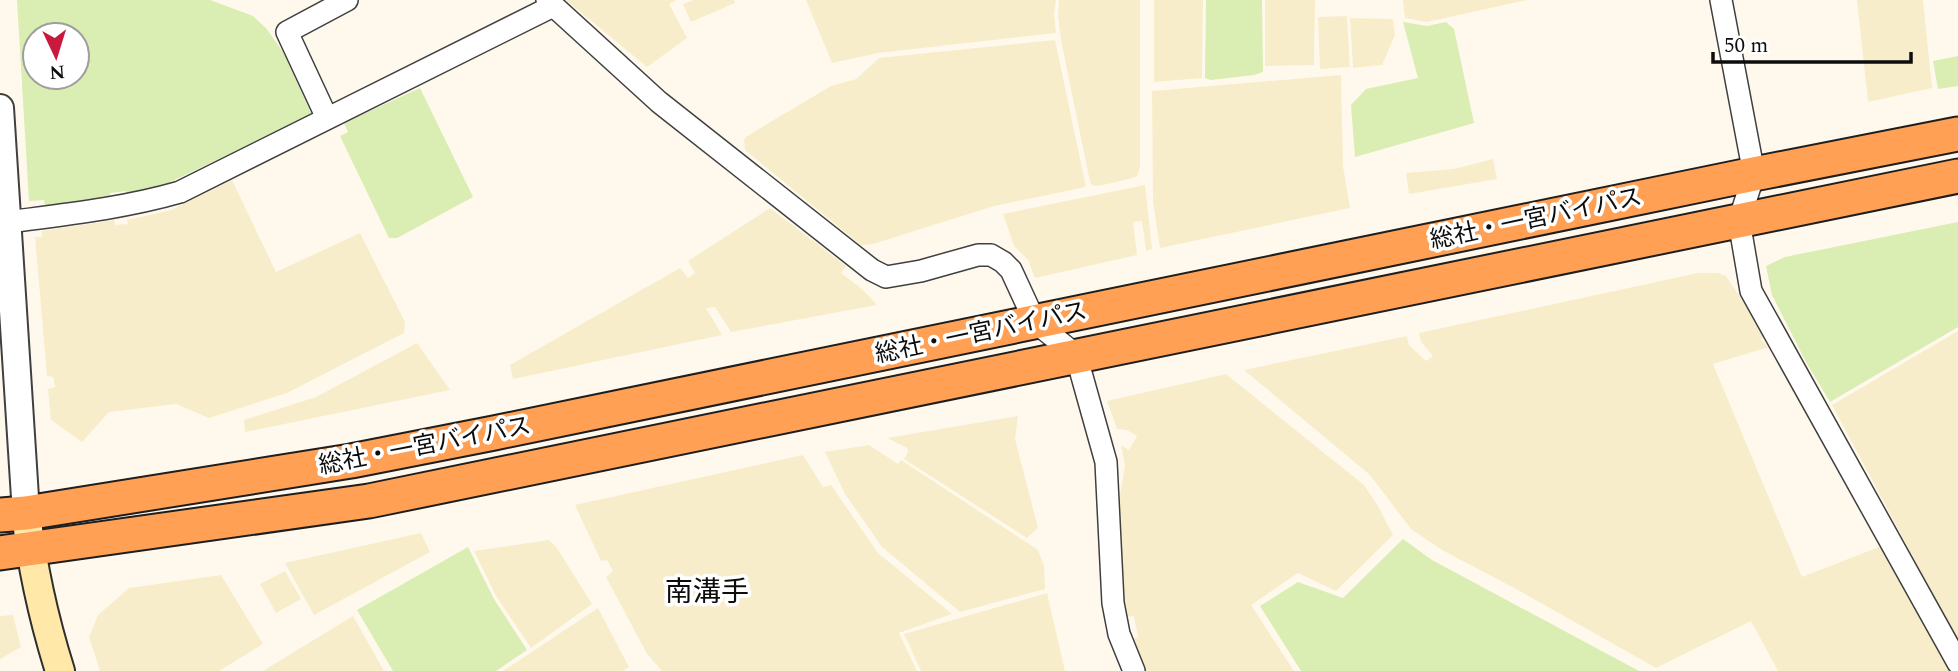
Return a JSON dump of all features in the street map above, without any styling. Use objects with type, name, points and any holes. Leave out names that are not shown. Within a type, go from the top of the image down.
[{"type":"highway","name":"総社・一宮バイパス","points":[[13,514],[351,461],[1958,134]]},
{"type":"highway","name":"総社・一宮バイパス","points":[[15,551],[369,501],[1958,176]]},
{"type":"main road","points":[[13,514],[15,551],[60,671]]},
{"type":"street","points":[[327,118],[287,32],[347,0]]},
{"type":"street","points":[[1721,0],[1754,174],[1739,221],[1751,291],[1958,663]]},
{"type":"street","points":[[4,223],[87,212],[180,192],[550,3],[659,102],[872,270],[886,277],[921,271],[978,255],[991,255],[1011,270],[1035,322],[1076,355],[1106,462],[1113,603],[1119,634],[1132,671]]},
{"type":"street","points":[[0,108],[13,514]]},
{"type":"shaded area","points":[[566,0],[676,0],[669,4],[687,38],[647,67]]},
{"type":"shaded area","points":[[694,0],[734,0],[735,3],[691,22],[683,4]]},
{"type":"shaded area","points":[[806,0],[1056,0],[1056,33],[878,53],[832,63]]},
{"type":"shaded area","points":[[1059,0],[1140,0],[1140,167],[1137,176],[1103,185],[1093,186],[1090,182],[1061,40]]},
{"type":"shaded area","points":[[1154,0],[1203,0],[1202,78],[1154,82]]},
{"type":"shaded area","points":[[1265,0],[1315,0],[1314,65],[1265,66]]},
{"type":"shaded area","points":[[1403,0],[1527,0],[1427,22],[1405,18]]},
{"type":"shaded area","points":[[1857,0],[1923,0],[1932,88],[1868,102]]},
{"type":"shaded area","points":[[1347,16],[1350,67],[1320,69],[1318,17]]},
{"type":"shaded area","points":[[1350,18],[1393,19],[1395,35],[1382,65],[1353,68]]},
{"type":"shaded area","points":[[1055,40],[1086,187],[994,206],[873,244],[861,245],[745,150],[744,139],[747,136],[831,86],[856,79],[879,58]]},
{"type":"shaded area","points":[[1341,75],[1343,166],[1350,208],[1160,248],[1153,202],[1152,91]]},
{"type":"shaded area","points":[[1493,159],[1497,179],[1409,194],[1406,173],[1454,169]]},
{"type":"shaded area","points":[[232,180],[276,272],[360,233],[405,322],[404,333],[287,393],[209,418],[176,404],[109,412],[82,442],[51,420],[48,389],[55,387],[53,377],[47,376],[35,237],[42,237],[42,231],[115,220],[115,225],[128,224],[127,220],[171,210]]},
{"type":"shaded area","points":[[1145,185],[1152,249],[1146,251],[1142,221],[1133,222],[1137,255],[1035,278],[1028,260],[1014,246],[1003,214]]},
{"type":"shaded area","points":[[770,208],[846,266],[841,273],[877,305],[731,332],[715,307],[706,308],[722,335],[513,379],[510,365],[680,268],[688,278],[695,273],[688,261]]},
{"type":"shaded area","points":[[1698,273],[1718,273],[1726,276],[1766,336],[1760,339],[1769,347],[1713,364],[1802,577],[1884,545],[1950,671],[1778,671],[1751,621],[1656,668],[1442,550],[1411,529],[1370,475],[1244,370],[1407,336],[1409,345],[1426,361],[1433,356],[1421,342],[1419,333]]},
{"type":"shaded area","points":[[1958,331],[1958,641],[1832,405]]},
{"type":"shaded area","points":[[417,343],[450,390],[245,432],[244,420],[316,397]]},
{"type":"shaded area","points":[[1226,374],[1364,485],[1393,535],[1336,591],[1298,573],[1251,605],[1294,671],[1143,671],[1130,639],[1138,637],[1134,616],[1123,617],[1118,507],[1125,466],[1121,445],[1129,450],[1137,436],[1127,430],[1117,429],[1107,401]]},
{"type":"shaded area","points":[[1018,416],[1015,439],[1038,528],[1027,538],[904,459],[907,448],[887,438]]},
{"type":"shaded area","points":[[869,445],[898,464],[901,460],[1038,550],[1044,566],[1045,589],[960,612],[882,547],[845,494],[825,452]]},
{"type":"shaded area","points":[[803,455],[823,487],[831,485],[878,553],[952,614],[899,633],[917,671],[662,671],[647,654],[606,577],[613,571],[607,560],[601,561],[575,505]]},
{"type":"shaded area","points":[[421,533],[430,552],[314,615],[285,563]]},
{"type":"shaded area","points":[[549,540],[557,548],[592,604],[531,648],[496,596],[474,551]]},
{"type":"shaded area","points":[[285,571],[301,599],[276,613],[260,584]]},
{"type":"shaded area","points":[[221,575],[263,644],[219,671],[100,671],[89,637],[98,615],[129,588]]},
{"type":"shaded area","points":[[1047,593],[1065,671],[921,671],[904,634]]},
{"type":"shaded area","points":[[598,608],[629,667],[623,671],[503,671]]},
{"type":"shaded area","points":[[13,615],[21,647],[0,659],[0,616]]},
{"type":"shaded area","points":[[353,616],[384,671],[263,671]]},
{"type":"green space","points":[[17,0],[210,0],[253,16],[266,28],[283,52],[312,115],[168,183],[126,195],[126,191],[110,193],[109,199],[45,206],[44,200],[29,201],[22,91],[91,91],[91,21],[21,21],[21,67]]},
{"type":"green space","points":[[1206,0],[1262,0],[1263,72],[1211,80],[1205,78]]},
{"type":"green space","points":[[1403,22],[1427,26],[1446,22],[1454,29],[1474,123],[1355,157],[1351,105],[1366,89],[1418,78]]},
{"type":"green space","points":[[1958,56],[1958,86],[1938,89],[1933,61]]},
{"type":"green space","points":[[420,88],[473,197],[397,238],[389,238],[340,136],[348,132],[344,123]]},
{"type":"green space","points":[[1958,222],[1958,327],[1830,402],[1772,295],[1766,266],[1785,257]]},
{"type":"green space","points":[[1403,539],[1432,560],[1639,671],[1301,671],[1260,606],[1298,582],[1343,598]]},
{"type":"green space","points":[[468,547],[494,599],[527,650],[496,671],[393,671],[357,610]]},
{"type":"district","name":"南溝手","points":[[707,592]]}]
